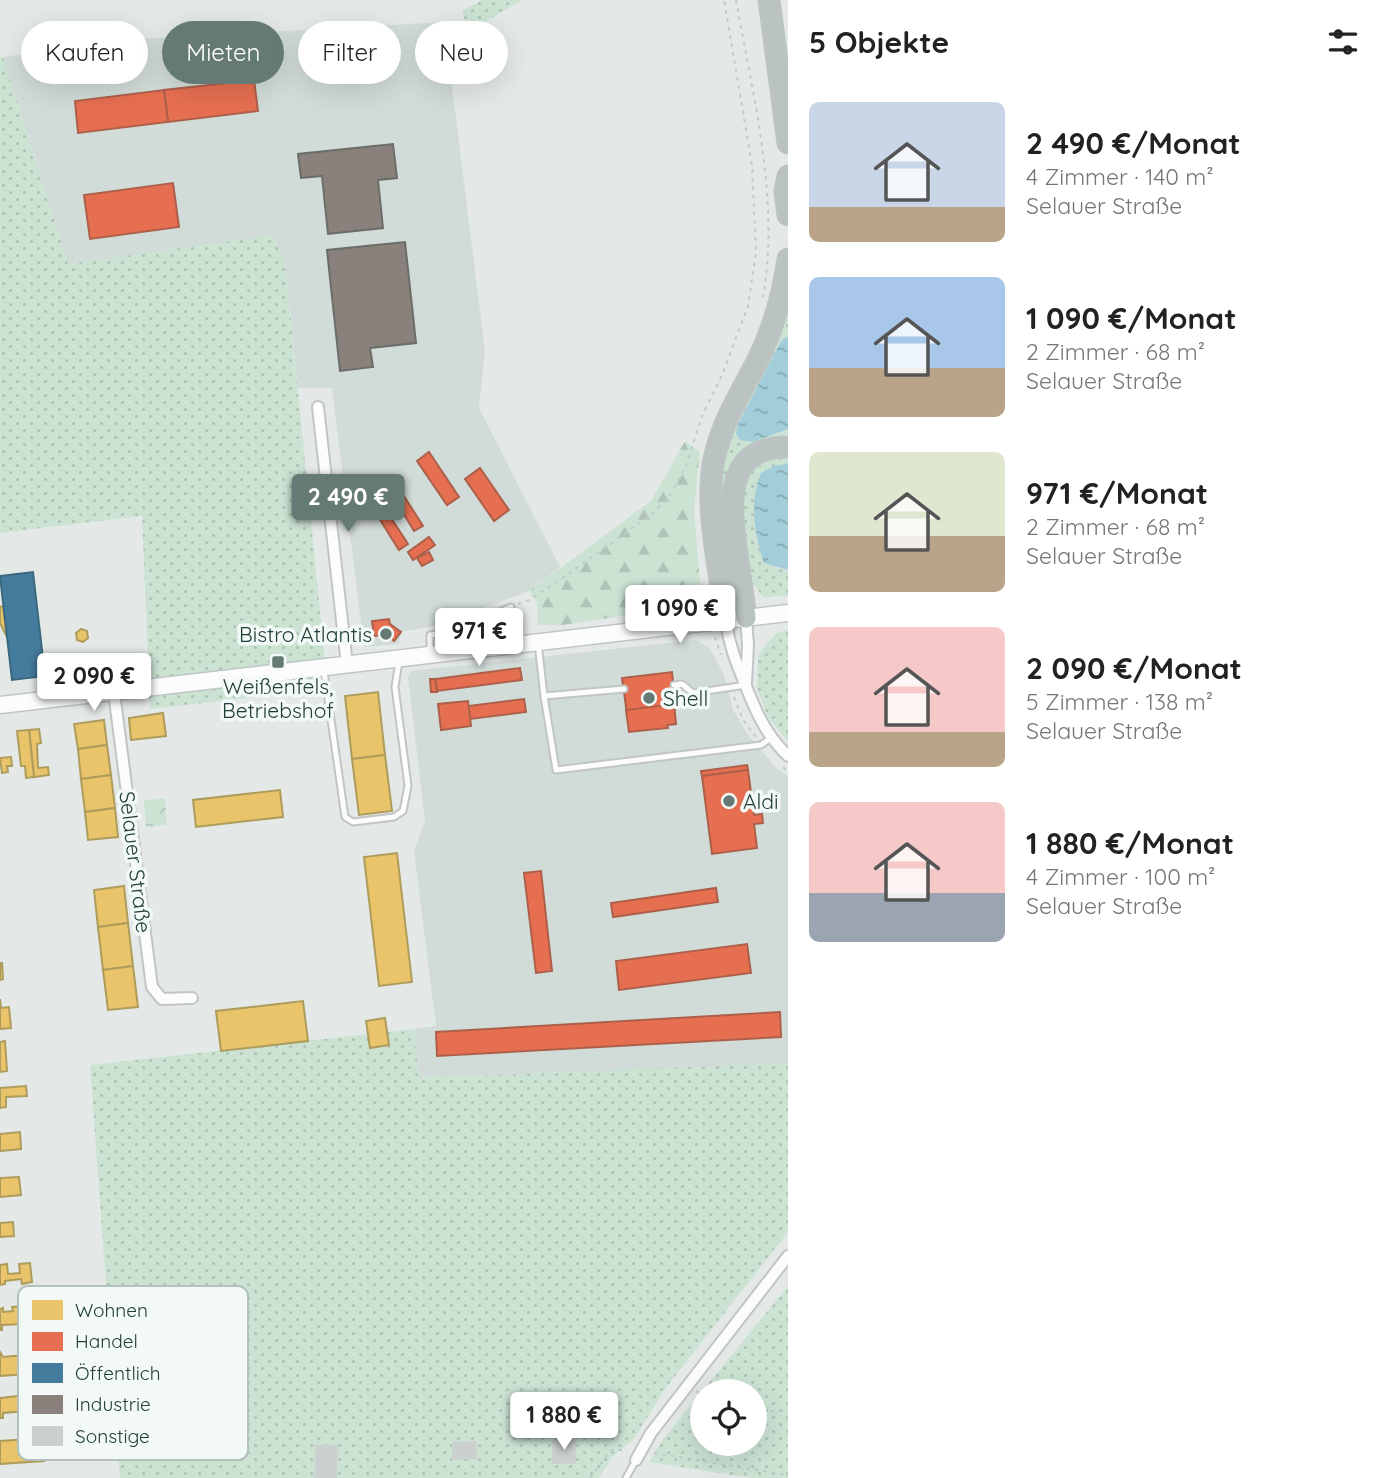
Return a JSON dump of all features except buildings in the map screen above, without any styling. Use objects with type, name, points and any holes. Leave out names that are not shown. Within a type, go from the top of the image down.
[{"type":"highway","points":[[769,0],[788,143]]},
{"type":"highway","points":[[788,176],[785,191],[788,215]]},
{"type":"highway","points":[[726,621],[712,506],[712,471],[724,426],[775,319],[788,259]]},
{"type":"highway","points":[[746,618],[733,520],[734,485],[741,469],[753,456],[769,449],[788,447]]},
{"type":"main road","points":[[0,705],[788,613]]},
{"type":"street","points":[[318,407],[347,665]]},
{"type":"street","points":[[746,618],[746,685]]},
{"type":"street","points":[[726,621],[728,642],[734,661],[755,711],[788,756]]},
{"type":"street","name":"Selauer Straße","points":[[114,692],[152,987],[162,999],[192,998]]},
{"type":"street","points":[[638,1455],[687,1385],[788,1256]]},
{"type":"lane","points":[[430,655],[430,635],[453,632],[511,607]]},
{"type":"lane","points":[[538,643],[556,771],[761,745],[772,737]]},
{"type":"lane","points":[[324,668],[345,817],[353,822],[394,817],[403,811],[408,786],[395,687],[399,659]]},
{"type":"lane","points":[[674,685],[682,684],[693,693],[746,685]]},
{"type":"lane","points":[[544,696],[624,689]]},
{"type":"lane","points":[[626,1478],[638,1455]]},
{"type":"path","points":[[511,607],[529,600],[560,580],[649,516],[668,499],[686,466],[702,416],[740,329],[748,306],[756,252],[752,165],[724,0]]},
{"type":"path","points":[[736,0],[767,191],[769,232],[763,297]]},
{"type":"path","points":[[767,1411],[788,1411]]},
{"type":"path","points":[[590,1478],[611,1450],[788,1475]]},
{"type":"shaded area","points":[[401,24],[415,24],[415,84],[452,84],[485,351],[479,408],[560,567],[529,591],[434,626],[401,632],[399,644],[364,647],[332,388],[298,388],[285,263],[68,264],[3,57],[21,55],[21,84],[148,84],[148,39],[162,38],[162,84],[284,84],[284,31],[298,30],[298,84],[401,84]]},
{"type":"shaded area","points":[[696,640],[710,648],[724,675],[733,710],[749,736],[776,768],[788,776],[788,1064],[419,1078],[414,1029],[436,1026],[414,851],[425,821],[408,677],[411,671]]},
{"type":"green space","points":[[482,0],[522,0],[487,21],[465,21],[462,11]]},
{"type":"green space","points":[[3,57],[68,264],[274,235],[285,263],[328,689],[150,709],[142,516],[0,533],[0,58]]},
{"type":"green space","points":[[788,309],[788,337],[781,341],[737,426],[752,442],[788,429],[788,439],[747,455],[731,469],[724,494],[724,513],[719,494],[720,472],[726,448]]},
{"type":"green space","points":[[685,441],[700,452],[694,509],[701,596],[694,605],[563,625],[538,625],[537,602],[529,591],[651,501]]},
{"type":"green space","points":[[776,457],[788,457],[788,463],[774,466],[777,568],[788,570],[788,596],[763,597],[750,580],[741,505],[747,478],[757,466]]},
{"type":"green space","points":[[788,630],[788,742],[768,717],[757,689],[758,655],[776,633]]},
{"type":"green space","points":[[165,798],[167,825],[146,827],[144,800]]},
{"type":"green space","points":[[414,1029],[419,1078],[788,1063],[788,1232],[665,1389],[634,1439],[613,1456],[599,1478],[120,1478],[119,1460],[248,1460],[248,1286],[106,1286],[90,1065]]},
{"type":"green space","points":[[788,1286],[788,1478],[752,1478],[649,1462],[663,1439],[690,1406],[690,1456],[767,1456],[767,1379],[712,1379]]},
{"type":"water","points":[[786,337],[788,429],[752,442],[740,440],[736,434],[737,426],[781,341]]},
{"type":"water","points":[[788,463],[788,570],[764,563],[755,529],[754,507],[761,473]]},
{"type":"place","name":"Bistro Atlantis","points":[[386,634]]},
{"type":"place","name":"Weißenfels, Betriebshof","points":[[278,662]]},
{"type":"place","name":"Shell","points":[[649,698]]},
{"type":"place","name":"Aldi","points":[[729,801]]}]
